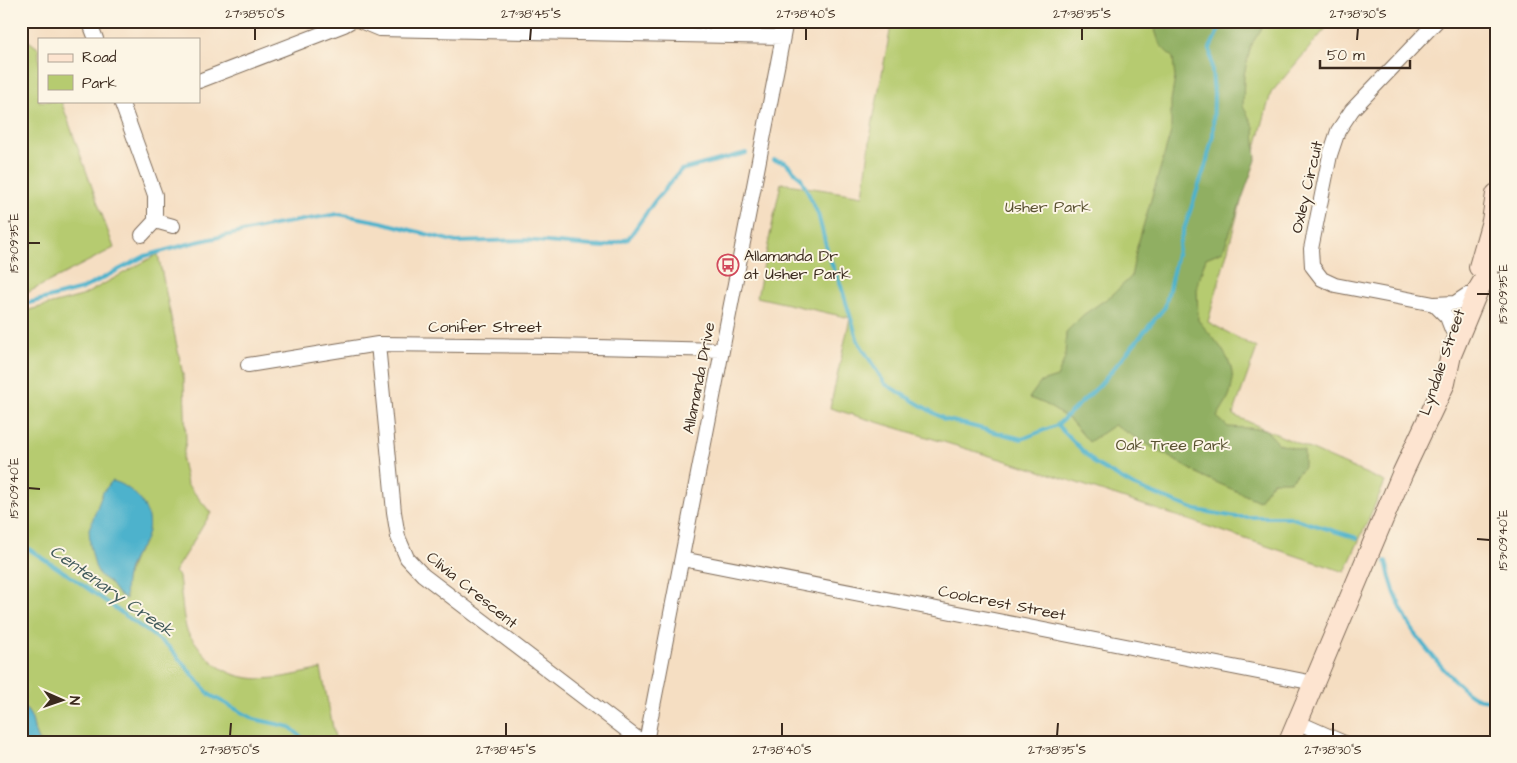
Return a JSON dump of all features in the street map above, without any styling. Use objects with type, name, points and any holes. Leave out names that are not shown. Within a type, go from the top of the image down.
[{"type":"street","points":[[89,21],[96,38]]},
{"type":"street","points":[[200,82],[350,21]]},
{"type":"street","points":[[360,21],[379,29],[784,37]]},
{"type":"street","name":"Allamanda Drive","points":[[646,742],[786,21]]},
{"type":"street","name":"Oxley Circuit","points":[[1436,21],[1352,110],[1338,131],[1330,155],[1311,248],[1312,266],[1322,280],[1335,285],[1434,304],[1455,302],[1466,295]]},
{"type":"street","points":[[121,102],[154,195],[155,221],[142,235]]},
{"type":"street","name":"Lyndale Street","points":[[1403,472],[1437,379],[1442,354],[1481,263],[1492,221],[1496,194]]},
{"type":"street","points":[[155,221],[173,226]]},
{"type":"street","name":"Lyndale Street","points":[[1289,742],[1403,472],[1445,383],[1451,355],[1478,290],[1490,270],[1496,251]]},
{"type":"street","points":[[1434,304],[1447,317],[1452,330]]},
{"type":"street","name":"Conifer Street","points":[[248,365],[378,344],[722,350]]},
{"type":"street","name":"Clivia Crescent","points":[[378,344],[394,512],[398,537],[407,558],[422,575],[642,742]]},
{"type":"street","name":"Coolcrest Street","points":[[682,559],[1314,682]]},
{"type":"street","points":[[1297,722],[1342,742]]},
{"type":"green space","name":"Usher Park","points":[[892,21],[1332,21],[1271,93],[1208,322],[1257,348],[1233,415],[1385,482],[1345,572],[1047,473],[830,408],[850,318],[757,297],[781,183],[863,196],[872,126]]},
{"type":"green space","name":"Oak Tree Park","points":[[1163,21],[1278,21],[1264,25],[1251,45],[1244,75],[1243,106],[1254,127],[1256,160],[1223,251],[1206,258],[1197,285],[1198,320],[1225,354],[1232,374],[1229,396],[1217,417],[1228,427],[1265,429],[1279,444],[1304,451],[1304,467],[1290,481],[1273,481],[1259,501],[1204,477],[1114,425],[1089,442],[1070,420],[1045,404],[1029,398],[1041,382],[1057,377],[1065,358],[1066,332],[1083,315],[1112,295],[1131,277],[1137,247],[1171,132],[1171,101],[1175,78],[1173,58],[1160,45],[1155,30]]},
{"type":"green space","points":[[21,35],[38,48],[38,102],[61,102],[114,248],[21,296]]},
{"type":"green space","points":[[158,254],[184,380],[186,442],[182,460],[187,484],[211,513],[174,572],[179,577],[187,631],[211,660],[225,670],[239,676],[270,678],[321,669],[336,742],[39,742],[29,713],[21,706],[21,314],[29,310],[82,296]],"holes":[[[144,543],[134,557],[124,585],[126,598],[118,594],[109,582]]]},
{"type":"water","points":[[112,481],[122,484],[140,499],[144,505],[149,525],[146,538],[135,555],[128,572],[125,588],[126,599],[118,594],[109,582],[100,576],[95,566],[90,545],[89,529],[103,492]]},
{"type":"water","points":[[21,706],[26,709],[31,717],[39,742],[21,742]]},
{"type":"waterway","points":[[774,160],[785,162],[801,178],[818,214],[829,257],[841,286],[858,341],[885,384],[944,419],[1022,439],[1057,425],[1099,386],[1165,307],[1180,241],[1206,164],[1213,135],[1214,94],[1210,48],[1223,21]]},
{"type":"waterway","points":[[21,305],[82,289],[145,256],[192,243],[274,225],[338,214],[381,222],[456,242],[524,240],[603,247],[628,239],[654,202],[681,170],[746,153]]},
{"type":"waterway","points":[[1057,425],[1096,464],[1134,486],[1196,510],[1236,517],[1289,517],[1357,538]]},
{"type":"waterway","name":"Centenary Creek","points":[[21,544],[73,578],[169,647],[210,695],[254,719],[290,727],[307,742]]},
{"type":"waterway","points":[[1386,561],[1392,585],[1404,615],[1429,652],[1450,676],[1470,694],[1479,699],[1496,700]]},
{"type":"place","name":"Allamanda Dr at Usher Park","points":[[728,265]]}]
